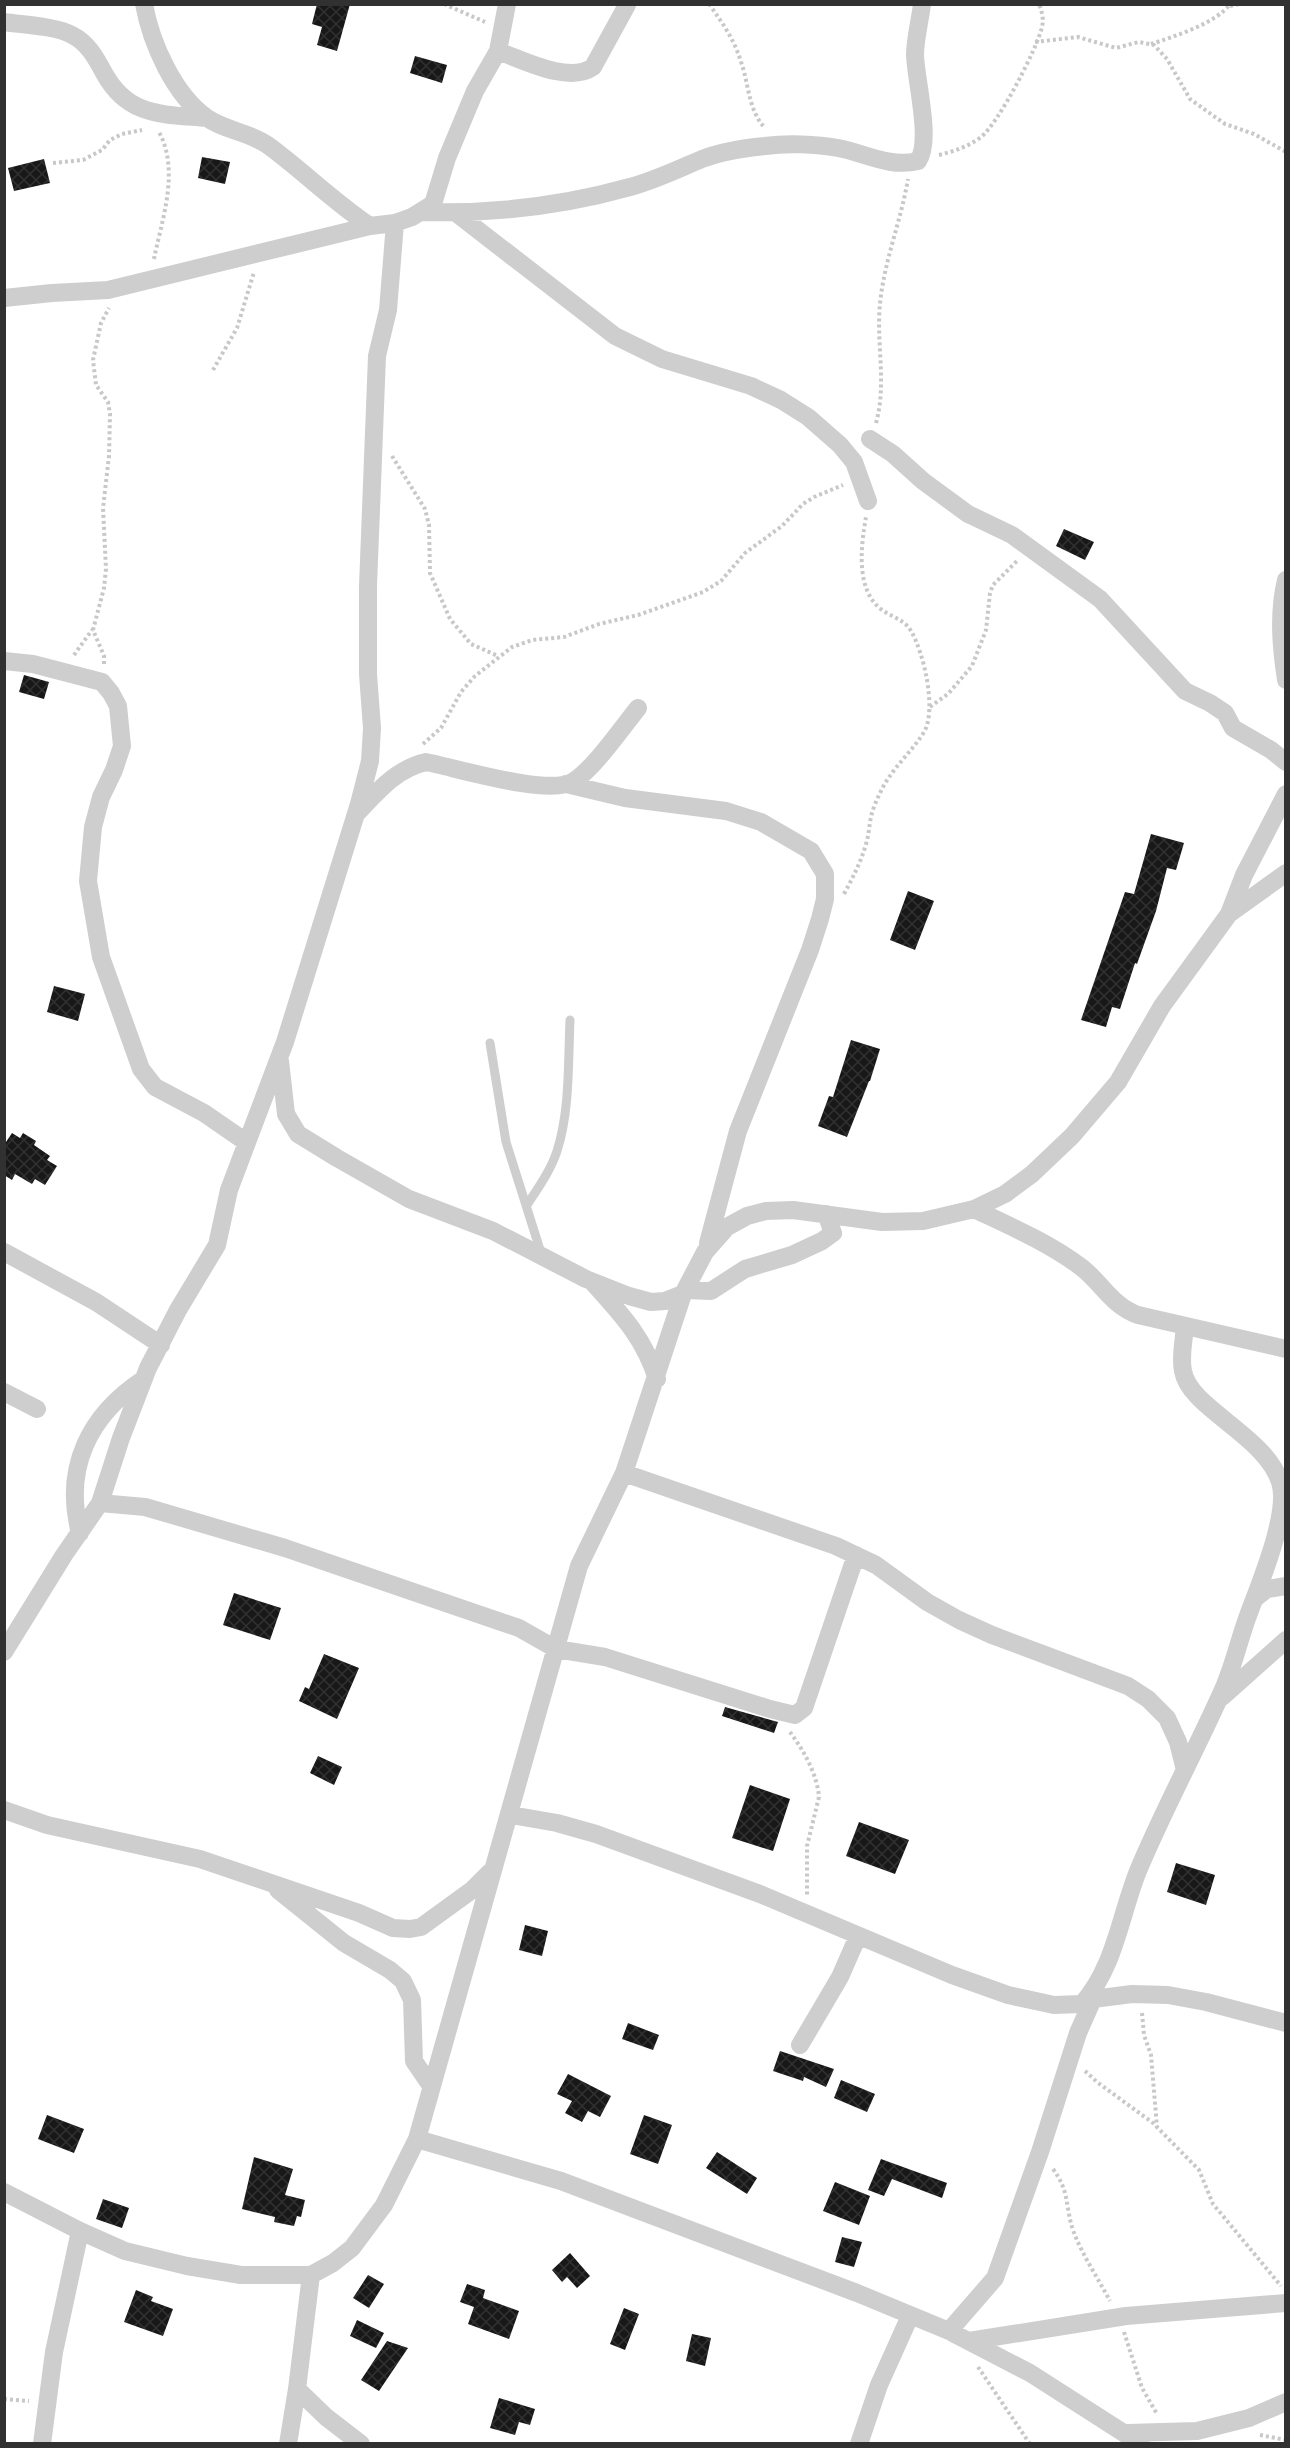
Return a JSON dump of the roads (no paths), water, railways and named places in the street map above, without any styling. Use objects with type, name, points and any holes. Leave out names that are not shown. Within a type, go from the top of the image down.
[{"type":"street","points":[[144,4],[152,38],[160,59],[186,96],[207,118],[249,134],[267,145],[322,191],[370,226]]},
{"type":"street","points":[[4,298],[117,288],[370,226],[394,223],[422,212],[432,204],[447,158],[475,91],[498,51],[507,4]]},
{"type":"street","points":[[422,212],[456,213],[533,208],[581,199],[672,173],[704,158],[731,150],[767,145],[836,148],[875,160],[912,163],[924,148],[915,53],[922,4]]},
{"type":"street","points":[[498,51],[569,75],[588,70],[592,67],[627,5]]},
{"type":"street","points":[[4,22],[62,30],[74,36],[85,44],[95,57],[112,88],[122,99],[158,125],[207,118]]},
{"type":"street","points":[[456,213],[615,336],[662,359],[751,386],[781,400],[808,417],[840,445],[854,462],[868,501]]},
{"type":"street","points":[[4,1652],[100,1503],[121,1438],[144,1379],[160,1345],[217,1245],[229,1190],[279,1057],[356,814],[370,761],[372,728],[368,674],[377,356],[388,310],[394,223]]},
{"type":"street","points":[[870,440],[893,454],[923,481],[968,514],[1012,535],[1100,599],[1185,692],[1225,713],[1233,728],[1285,763]]},
{"type":"street","points":[[1286,580],[1281,602],[1281,646],[1286,680]]},
{"type":"street","points":[[4,661],[33,664],[102,682],[118,706],[122,746],[101,797],[93,827],[88,881],[101,957],[141,1069],[155,1087],[204,1113],[246,1142]]},
{"type":"street","points":[[356,814],[391,779],[410,766],[426,762],[533,784],[557,786],[574,781],[591,765],[638,708]]},
{"type":"street","points":[[4,2192],[125,2251],[187,2266],[241,2275],[311,2275],[333,2263],[352,2248],[384,2205],[417,2139],[492,1870],[511,1815],[579,1566],[624,1473],[684,1292],[705,1252],[738,1131],[810,950],[825,898],[825,874],[810,851],[761,822],[726,811],[625,798],[566,784]]},
{"type":"street","points":[[705,1252],[727,1227],[747,1216],[766,1211],[793,1210],[882,1222],[923,1221],[974,1209],[1005,1194],[1032,1174],[1072,1136],[1118,1082],[1162,1006],[1229,914],[1244,875],[1286,794]]},
{"type":"street","points":[[1229,914],[1286,873]]},
{"type":"street","points":[[279,1057],[286,1114],[298,1134],[409,1199],[493,1231],[591,1281],[629,1296],[651,1302],[665,1301],[684,1292],[711,1291],[745,1269],[792,1255],[822,1241],[833,1233],[826,1214]]},
{"type":"street","points":[[974,1209],[1031,1236],[1082,1268],[1123,1309],[1286,1349]]},
{"type":"street","points":[[4,1252],[96,1302],[160,1345]]},
{"type":"street","points":[[591,1281],[620,1311],[644,1344],[657,1378]]},
{"type":"street","points":[[949,2331],[994,2278],[1006,2251],[1071,2058],[1087,2001],[1105,1969],[1138,1872],[1218,1701],[1268,1564],[1277,1530],[1281,1506],[1281,1483],[1258,1446],[1215,1412],[1192,1390],[1183,1373],[1185,1326]]},
{"type":"street","points":[[80,1533],[74,1509],[73,1487],[79,1460],[90,1434],[106,1409],[127,1390],[144,1379]]},
{"type":"street","points":[[4,1392],[37,1409]]},
{"type":"street","points":[[624,1473],[817,1538],[856,1555],[897,1579],[927,1602],[959,1620],[992,1635],[1128,1686],[1148,1699],[1167,1718],[1178,1742],[1185,1770]]},
{"type":"street","points":[[100,1503],[145,1507],[285,1548],[519,1628],[556,1649],[605,1658],[795,1715],[804,1708],[856,1555]]},
{"type":"street","points":[[1254,1599],[1267,1589],[1286,1586]]},
{"type":"street","points":[[1218,1701],[1286,1640]]},
{"type":"street","points":[[4,1810],[47,1825],[200,1859],[359,1913],[393,1928],[422,1927],[472,1890],[492,1870]]},
{"type":"street","points":[[511,1815],[557,1823],[596,1834],[760,1894],[952,1975],[1008,1995],[1054,2005],[1141,1994],[1168,1995],[1206,2002],[1286,2023]]},
{"type":"street","points":[[272,1884],[344,1943],[390,1970],[403,1981],[410,1990],[412,2000],[414,2061],[431,2086]]},
{"type":"street","points":[[800,2045],[840,1977],[858,1936]]},
{"type":"street","points":[[417,2139],[561,2181],[857,2293],[949,2331],[1030,2373],[1124,2437],[1161,2432],[1197,2431],[1249,2418],[1286,2402]]},
{"type":"street","points":[[42,2444],[54,2352],[80,2231]]},
{"type":"street","points":[[288,2444],[311,2275]]},
{"type":"street","points":[[969,2341],[1119,2317],[1286,2303]]},
{"type":"street","points":[[859,2444],[879,2385],[910,2316]]},
{"type":"street","points":[[297,2389],[326,2417],[361,2444]]},
{"type":"lane","points":[[527,1205],[558,1151],[564,1119],[570,1020]]},
{"type":"lane","points":[[490,1043],[506,1142],[543,1256]]}]
